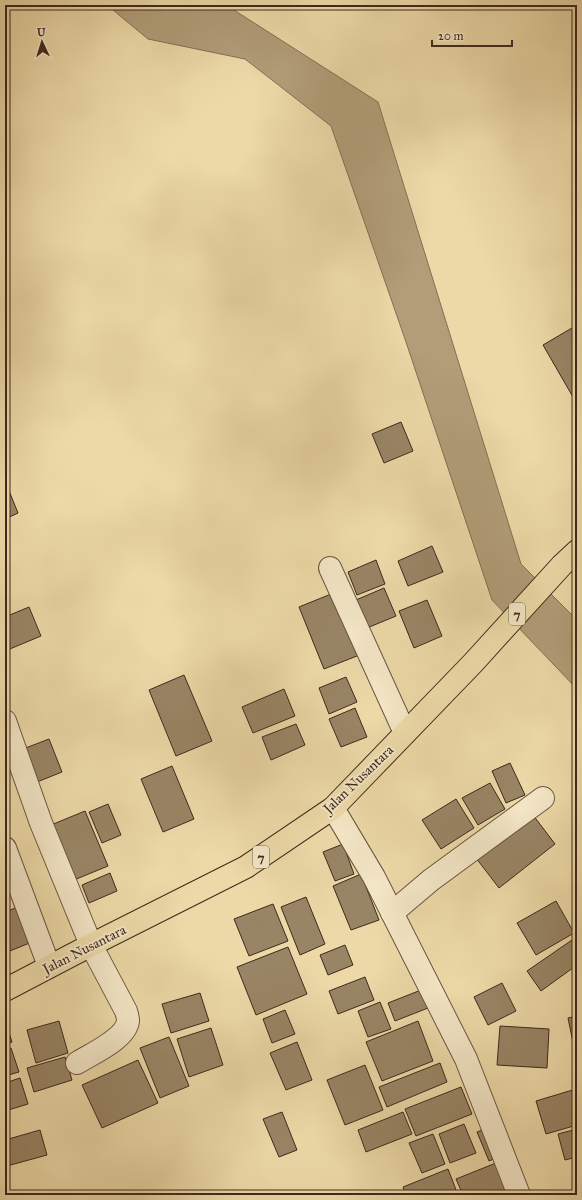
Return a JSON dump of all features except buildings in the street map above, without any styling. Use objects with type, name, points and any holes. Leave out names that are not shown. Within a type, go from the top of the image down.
[{"type":"highway","name":"Jalan Nusantara","points":[[5,990],[91,944],[246,868],[333,808],[473,663],[569,558]]},
{"type":"street","points":[[330,568],[405,733]]},
{"type":"street","points":[[5,721],[41,823],[91,944],[126,1011],[128,1021],[125,1030],[120,1037],[77,1063]]},
{"type":"street","points":[[392,913],[431,880],[543,798]]},
{"type":"street","points":[[333,808],[374,878],[466,1059],[519,1195]]},
{"type":"street","points":[[5,848],[49,966]]},
{"type":"shaded area","points":[[107,5],[226,5],[378,102],[521,564],[577,620],[577,689],[492,600],[406,342],[331,126],[245,59],[148,39]]}]
